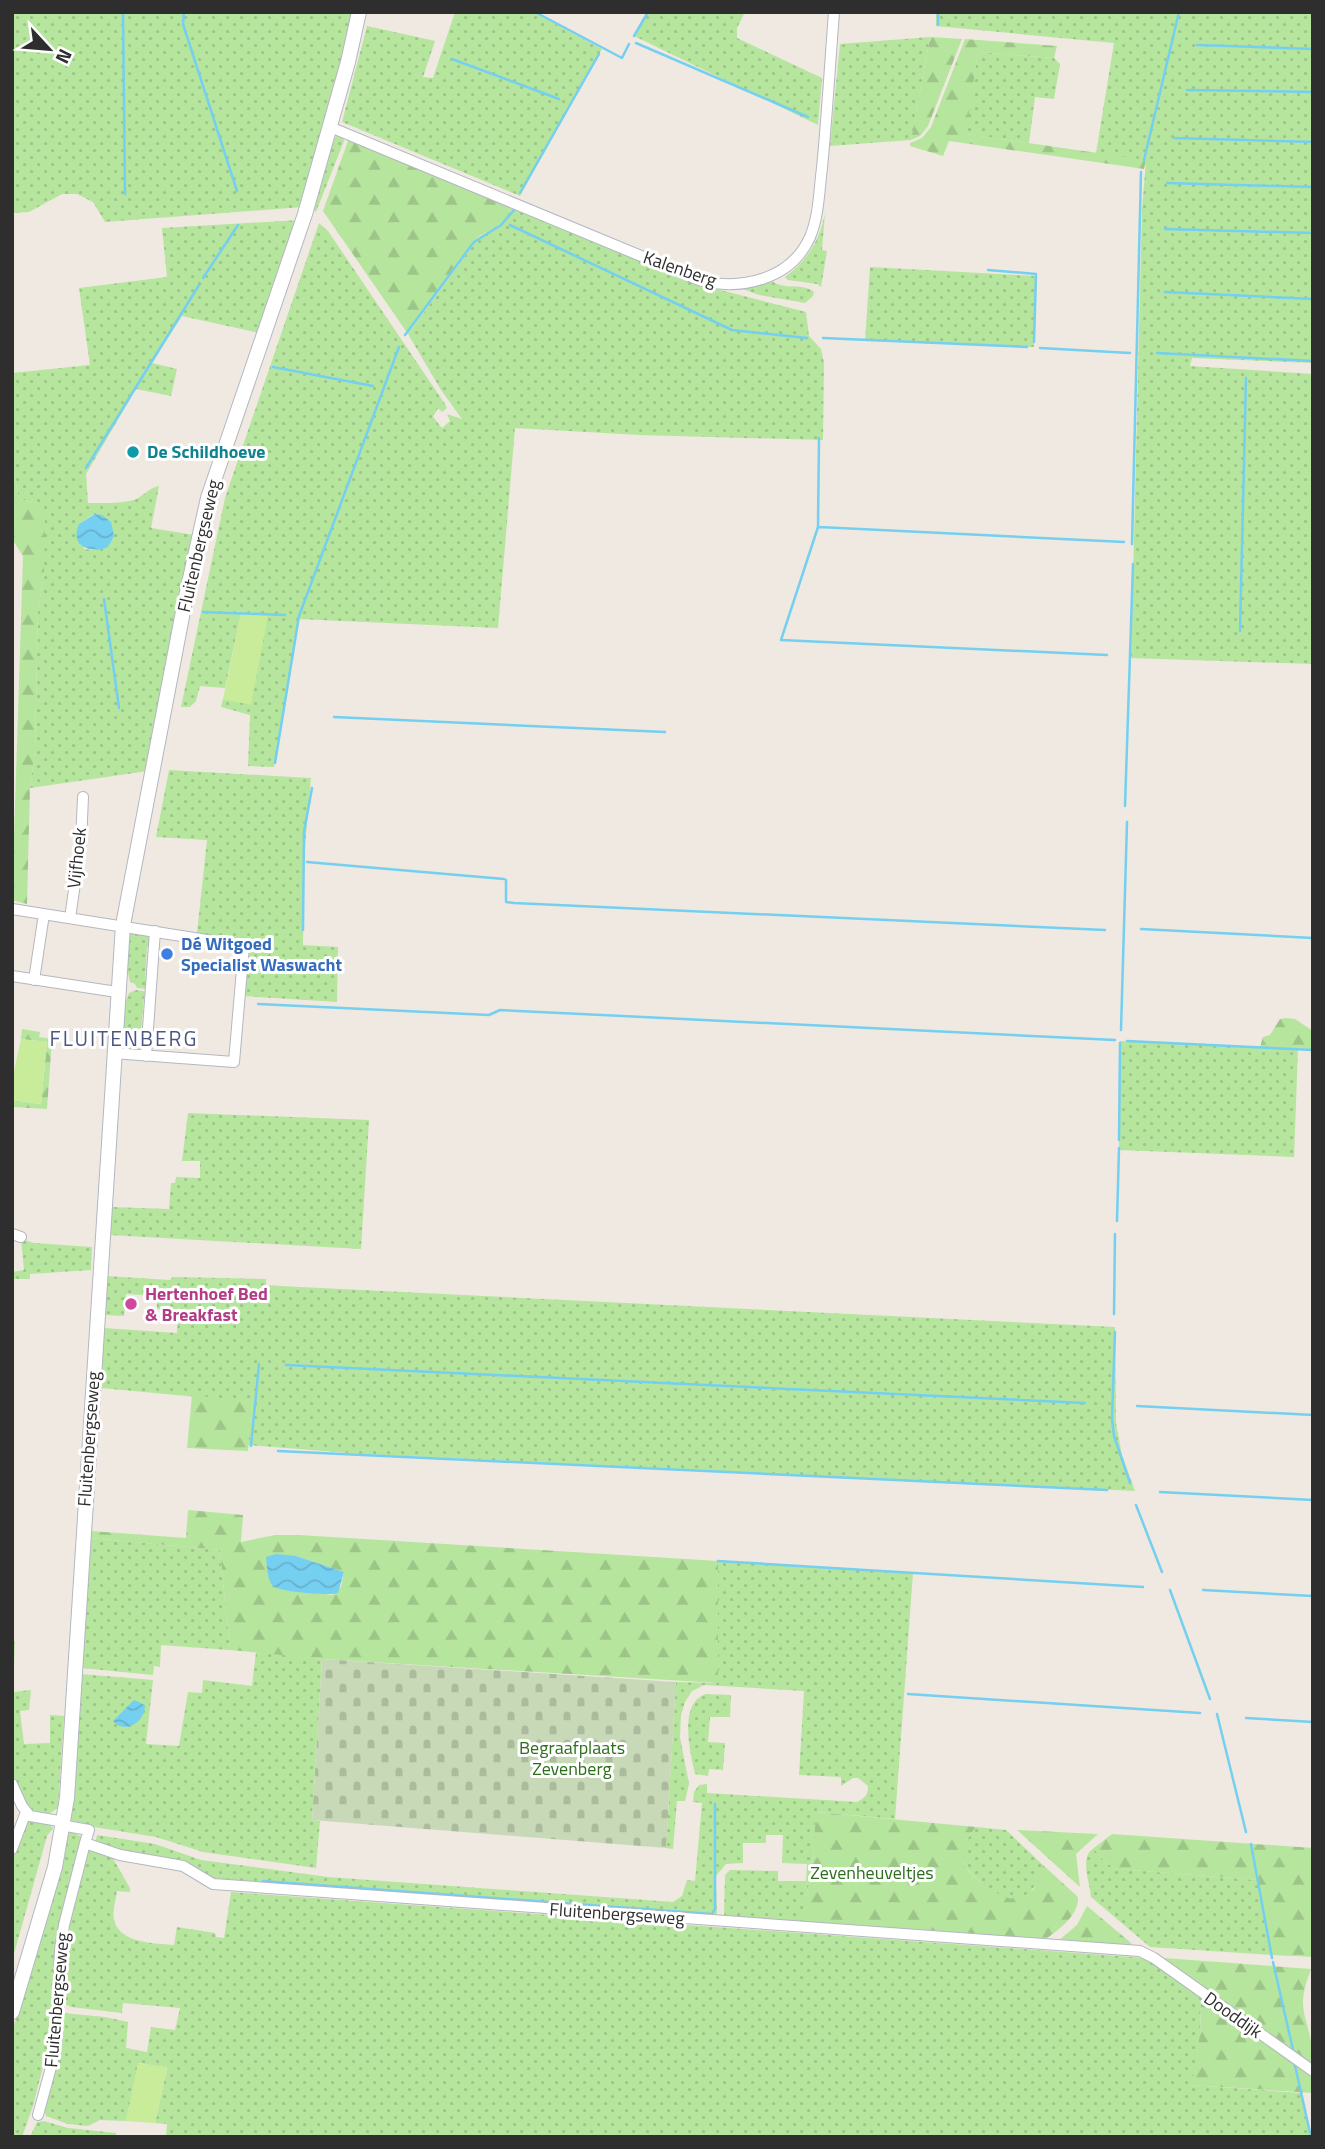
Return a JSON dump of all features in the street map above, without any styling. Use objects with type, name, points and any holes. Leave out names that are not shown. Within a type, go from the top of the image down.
[{"type":"street","name":"Fluitenbergseweg","points":[[12,2012],[52,1877],[63,1824],[122,925],[185,601],[208,498],[305,214],[352,47],[359,12]]},
{"type":"street","name":"Kalenberg","points":[[330,127],[699,280],[732,285],[750,284],[776,273],[794,259],[809,239],[817,218],[834,12]]},
{"type":"street","name":"Vijfhoek","points":[[70,918],[81,842],[83,797]]},
{"type":"street","points":[[12,909],[244,946],[234,1062],[113,1054]]},
{"type":"street","points":[[34,980],[44,914]]},
{"type":"street","points":[[146,1056],[155,931]]},
{"type":"street","points":[[12,976],[117,992]]},
{"type":"street","points":[[12,1784],[26,1812],[33,1817],[60,1821],[63,1824]]},
{"type":"street","points":[[12,1849],[26,1812]]},
{"type":"street","name":"Fluitenbergseweg","points":[[38,2115],[55,2058],[64,1925],[89,1830],[63,1824]]},
{"type":"street","name":"Fluitenbergseweg","points":[[85,1843],[120,1855],[183,1866],[214,1884],[1137,1951],[1154,1958]]},
{"type":"street","name":"Dooddijk","points":[[1154,1958],[1313,2071]]},
{"type":"green space","points":[[12,12],[354,12],[303,207],[105,222],[93,202],[77,194],[62,194],[29,212],[12,213]]},
{"type":"green space","points":[[455,12],[533,12],[602,49],[520,196],[342,122],[367,26],[435,41],[423,77],[433,78]]},
{"type":"green space","points":[[647,12],[745,12],[737,28],[737,38],[822,78],[818,125],[634,36]]},
{"type":"green space","points":[[936,12],[1313,12],[1313,363],[1192,358],[1190,366],[1313,374],[1313,664],[1131,658],[1142,209],[1146,161],[1096,153],[1114,43],[936,26]]},
{"type":"green space","points":[[930,37],[911,140],[830,146],[840,44]]},
{"type":"green space","points":[[930,37],[962,39],[928,126],[920,136],[911,140]]},
{"type":"green space","points":[[965,39],[1057,46],[1054,58],[978,52],[966,134],[1146,160],[1144,169],[949,141],[943,156],[910,146],[910,143],[922,138],[931,127]]},
{"type":"green space","points":[[978,52],[1054,58],[1060,64],[1054,99],[1035,97],[1029,143],[965,134]]},
{"type":"green space","points":[[343,135],[344,141],[316,212],[312,208],[332,140]]},
{"type":"green space","points":[[352,139],[513,207],[502,223],[478,237],[408,334],[323,211],[348,141]]},
{"type":"green space","points":[[513,207],[705,286],[806,312],[809,336],[821,349],[824,363],[823,440],[640,435],[515,428],[498,628],[298,619],[274,767],[248,766],[250,715],[221,707],[223,699],[251,704],[241,614],[225,688],[200,686],[196,701],[190,707],[181,707],[225,498],[319,223],[328,231],[445,404],[447,408],[442,412],[438,408],[433,417],[442,428],[450,421],[447,414],[462,419],[441,390],[408,334],[479,237],[502,223]]},
{"type":"green space","points":[[825,213],[822,250],[827,251],[821,287],[817,284],[788,280],[785,277],[800,264],[816,241]]},
{"type":"green space","points":[[299,220],[259,333],[182,316],[152,363],[177,369],[171,396],[136,389],[86,474],[88,503],[134,500],[159,486],[151,528],[194,535],[148,771],[30,788],[35,752],[38,609],[44,575],[39,503],[19,499],[12,463],[12,373],[90,365],[79,288],[167,277],[162,228]],"holes":[[[98,514],[96,550],[84,549],[79,524]]]},
{"type":"green space","points":[[870,267],[1036,276],[1034,347],[865,341]]},
{"type":"green space","points":[[772,281],[782,286],[809,289],[814,292],[813,296],[805,303],[759,295],[740,288]]},
{"type":"green space","points":[[12,463],[19,499],[39,503],[45,518],[44,575],[38,609],[35,752],[30,788],[27,904],[12,900],[23,556],[12,539]]},
{"type":"green space","points":[[241,614],[268,616],[251,705],[223,699]]},
{"type":"green space","points":[[169,770],[311,778],[304,860],[303,945],[338,947],[337,1002],[244,996],[249,942],[197,933],[207,840],[156,837]]},
{"type":"green space","points":[[129,931],[149,933],[152,944],[147,947],[145,980],[148,989],[137,988],[130,982],[127,968]]},
{"type":"green space","points":[[136,990],[148,992],[144,996],[142,1050],[123,1051],[118,1045],[124,1006],[129,993]]},
{"type":"green space","points":[[1280,1019],[1295,1019],[1313,1031],[1313,1050],[1260,1047],[1263,1037],[1270,1035]]},
{"type":"green space","points":[[22,1029],[40,1032],[39,1037],[52,1039],[47,1109],[12,1107],[12,1100],[41,1104],[47,1042],[21,1039]]},
{"type":"green space","points":[[21,1039],[47,1042],[41,1104],[12,1100],[12,1080]]},
{"type":"green space","points":[[1120,1041],[1298,1049],[1294,1157],[1119,1150]]},
{"type":"green space","points":[[188,1113],[369,1120],[361,1249],[110,1235],[111,1207],[169,1209],[171,1183],[175,1183],[176,1177],[200,1178],[200,1161],[182,1161]]},
{"type":"green space","points":[[21,1239],[34,1243],[92,1247],[91,1270],[30,1274],[30,1279],[12,1279],[12,1272],[24,1270]]},
{"type":"green space","points":[[106,1276],[170,1280],[173,1277],[266,1279],[266,1285],[280,1286],[1115,1327],[1116,1423],[1122,1455],[1135,1491],[362,1454],[248,1445],[252,1402],[101,1388],[104,1328],[177,1333],[178,1312],[157,1309],[157,1296],[126,1294],[124,1316],[105,1315]]},
{"type":"green space","points":[[192,1395],[252,1402],[248,1451],[187,1448]]},
{"type":"green space","points":[[188,1510],[243,1515],[241,1542],[275,1535],[299,1535],[718,1561],[718,1683],[322,1659],[230,1650],[220,1550],[90,1538],[91,1531],[186,1538]],"holes":[[[296,1556],[344,1572],[341,1587],[332,1595],[297,1590]]]},
{"type":"green space","points":[[90,1538],[220,1550],[230,1650],[161,1645],[160,1667],[154,1666],[153,1675],[82,1668]]},
{"type":"green space","points":[[718,1561],[913,1573],[895,1819],[817,1812],[813,1861],[807,1864],[782,1863],[783,1835],[766,1835],[766,1843],[743,1843],[743,1863],[726,1864],[716,1876],[717,1918],[222,1883],[174,1862],[95,1844],[97,1835],[155,1844],[201,1860],[328,1877],[673,1902],[682,1896],[687,1880],[695,1881],[702,1803],[693,1802],[694,1792],[699,1785],[707,1784],[707,1793],[857,1802],[866,1796],[868,1789],[858,1778],[853,1778],[841,1786],[841,1777],[799,1775],[804,1691],[704,1685],[692,1691],[681,1715],[680,1737],[689,1784],[685,1801],[677,1801],[673,1849],[666,1848],[676,1682],[718,1683]]},
{"type":"green space","points":[[12,1641],[15,1641],[13,1692],[31,1690],[29,1710],[20,1711],[24,1744],[50,1743],[50,1715],[64,1716],[58,1808],[47,1815],[35,1813],[23,1803],[12,1776]]},
{"type":"green space","points":[[256,1652],[322,1659],[312,1820],[320,1821],[316,1868],[203,1852],[156,1837],[76,1824],[69,1818],[81,1674],[153,1680],[146,1744],[179,1746],[188,1692],[202,1693],[203,1680],[252,1686]]},
{"type":"green space","name":"Begraafplaats Zevenberg","points":[[322,1659],[676,1682],[666,1848],[312,1820]]},
{"type":"green space","points":[[706,1694],[731,1695],[730,1717],[710,1717],[708,1742],[725,1743],[723,1770],[709,1769],[708,1776],[695,1774],[688,1729],[692,1707],[697,1699]]},
{"type":"green space","name":"Zevenheuveltjes","points":[[816,1812],[976,1827],[963,1852],[966,1867],[978,1880],[1005,1897],[1012,1899],[1015,1894],[1022,1897],[1034,1889],[1043,1865],[1078,1897],[1075,1910],[1067,1922],[1045,1940],[805,1923],[805,1900],[809,1885],[806,1881],[807,1864],[813,1861]]},
{"type":"green space","points":[[30,1820],[48,1823],[53,1828],[47,1836],[12,1961],[12,1863],[21,1829]]},
{"type":"green space","points":[[976,1827],[1006,1830],[1043,1865],[1035,1886],[1025,1896],[1011,1899],[1001,1896],[972,1875],[967,1868],[963,1853]]},
{"type":"green space","points":[[1017,1830],[1098,1834],[1076,1854],[1080,1887]]},
{"type":"green space","points":[[72,1832],[82,1837],[61,1921],[56,2015],[33,2106],[22,2137],[12,2137],[12,2032],[67,1834]]},
{"type":"green space","points":[[1112,1834],[1313,1848],[1313,1957],[1272,1955],[1258,1880],[1118,1869],[1106,1863],[1096,1851],[1090,1851]]},
{"type":"green space","points":[[88,1850],[111,1855],[130,1888],[130,1892],[117,1891],[114,1920],[118,1928],[131,1938],[157,1944],[174,1945],[177,1927],[215,1933],[216,1937],[224,1938],[231,1892],[1146,1958],[1201,1997],[1200,2034],[1192,2085],[1301,2093],[1311,2137],[166,2137],[167,2124],[155,2123],[167,2068],[139,2063],[126,2121],[100,2120],[88,2126],[68,2124],[46,2116],[44,2110],[63,2013],[128,2022],[126,2048],[147,2052],[151,2027],[175,2030],[180,2008],[123,2003],[122,2013],[71,2007],[63,2003],[64,1937]]},
{"type":"green space","points":[[1090,1851],[1096,1851],[1106,1863],[1118,1869],[1258,1880],[1272,1955],[1150,1947],[1091,1897],[1086,1867]]},
{"type":"green space","points":[[730,1870],[778,1871],[778,1881],[806,1881],[809,1885],[805,1900],[805,1923],[727,1918],[724,1914],[725,1875]]},
{"type":"green space","points":[[1087,1906],[1133,1946],[1058,1941],[1077,1925]]},
{"type":"green space","points":[[1164,1958],[1311,1969],[1303,2002],[1312,2048],[1310,2064]]},
{"type":"green space","points":[[1201,1997],[1313,2077],[1313,2093],[1191,2085],[1200,2034]]},
{"type":"green space","points":[[138,2063],[167,2067],[155,2123],[126,2121]]},
{"type":"green space","points":[[44,2121],[68,2128],[116,2133],[116,2137],[30,2137],[37,2122]]},
{"type":"water","points":[[95,514],[102,515],[111,522],[114,536],[108,547],[95,550],[79,543],[77,532],[79,524]]},
{"type":"water","points":[[276,1554],[296,1556],[344,1572],[338,1593],[304,1593],[283,1590],[272,1585],[266,1557]]},
{"type":"water","points":[[134,1700],[145,1705],[142,1717],[134,1725],[123,1727],[113,1721]]},
{"type":"waterway","points":[[123,12],[125,194]]},
{"type":"waterway","points":[[184,12],[183,24],[237,191]]},
{"type":"waterway","points":[[535,12],[622,58],[629,44]]},
{"type":"waterway","points":[[634,36],[648,12]]},
{"type":"waterway","points":[[938,12],[938,25]]},
{"type":"waterway","points":[[1144,160],[1179,12]]},
{"type":"waterway","points":[[636,43],[808,117]]},
{"type":"waterway","points":[[1197,45],[1313,49]]},
{"type":"waterway","points":[[520,193],[599,54]]},
{"type":"waterway","points":[[452,59],[559,99]]},
{"type":"waterway","points":[[1187,90],[1313,92]]},
{"type":"waterway","points":[[1174,138],[1313,142]]},
{"type":"waterway","points":[[1132,544],[1141,172]]},
{"type":"waterway","points":[[1167,183],[1313,187]]},
{"type":"waterway","points":[[405,335],[474,242],[501,225],[514,210]]},
{"type":"waterway","points":[[203,278],[238,225]]},
{"type":"waterway","points":[[510,225],[732,330],[807,338]]},
{"type":"waterway","points":[[1165,229],[1313,233]]},
{"type":"waterway","points":[[988,270],[1036,274],[1034,342]]},
{"type":"waterway","points":[[86,468],[199,285]]},
{"type":"waterway","points":[[1165,292],[1313,299]]},
{"type":"waterway","points":[[823,338],[1027,347]]},
{"type":"waterway","points":[[275,763],[299,616],[399,347]]},
{"type":"waterway","points":[[1040,348],[1130,353]]},
{"type":"waterway","points":[[1157,353],[1313,361]]},
{"type":"waterway","points":[[273,367],[373,386]]},
{"type":"waterway","points":[[1240,631],[1246,378]]},
{"type":"waterway","points":[[819,438],[818,527],[781,640],[1107,655]]},
{"type":"waterway","points":[[819,527],[1124,542]]},
{"type":"waterway","points":[[1125,806],[1133,564]]},
{"type":"waterway","points":[[104,599],[119,708]]},
{"type":"waterway","points":[[203,612],[285,615]]},
{"type":"waterway","points":[[334,717],[665,732]]},
{"type":"waterway","points":[[303,930],[304,832],[312,788]]},
{"type":"waterway","points":[[1121,1030],[1127,822]]},
{"type":"waterway","points":[[307,862],[504,879],[506,902],[514,903],[1105,930]]},
{"type":"waterway","points":[[1141,929],[1313,938]]},
{"type":"waterway","points":[[258,1004],[489,1015],[500,1010],[1115,1040]]},
{"type":"waterway","points":[[1127,1041],[1313,1050]]},
{"type":"waterway","points":[[1119,1140],[1120,1043]]},
{"type":"waterway","points":[[1117,1221],[1119,1148]]},
{"type":"waterway","points":[[1114,1314],[1115,1234]]},
{"type":"waterway","points":[[1115,1332],[1112,1419],[1114,1436],[1130,1483]]},
{"type":"waterway","points":[[251,1446],[259,1364]]},
{"type":"waterway","points":[[286,1365],[1085,1403]]},
{"type":"waterway","points":[[1137,1406],[1313,1415]]},
{"type":"waterway","points":[[278,1451],[1107,1490]]},
{"type":"waterway","points":[[1160,1492],[1313,1500]]},
{"type":"waterway","points":[[1136,1505],[1162,1572]]},
{"type":"waterway","points":[[718,1561],[1143,1587]]},
{"type":"waterway","points":[[1170,1590],[1210,1699]]},
{"type":"waterway","points":[[1203,1590],[1313,1596]]},
{"type":"waterway","points":[[908,1694],[1200,1713]]},
{"type":"waterway","points":[[1217,1714],[1246,1832]]},
{"type":"waterway","points":[[1246,1718],[1313,1722]]},
{"type":"waterway","points":[[263,1881],[712,1914],[715,1909],[715,1804]]},
{"type":"waterway","points":[[1251,1844],[1272,1958]]},
{"type":"waterway","points":[[1273,1962],[1294,2054]]},
{"type":"waterway","points":[[1294,2061],[1311,2137]]},
{"type":"place","name":"De Schildhoeve","points":[[133,452]]},
{"type":"place","name":"Dé Witgoed Specialist Waswacht","points":[[167,954]]},
{"type":"place","name":"Hertenhoef Bed & Breakfast","points":[[131,1304]]},
{"type":"district","name":"FLUITENBERG","points":[[124,1039]]}]
